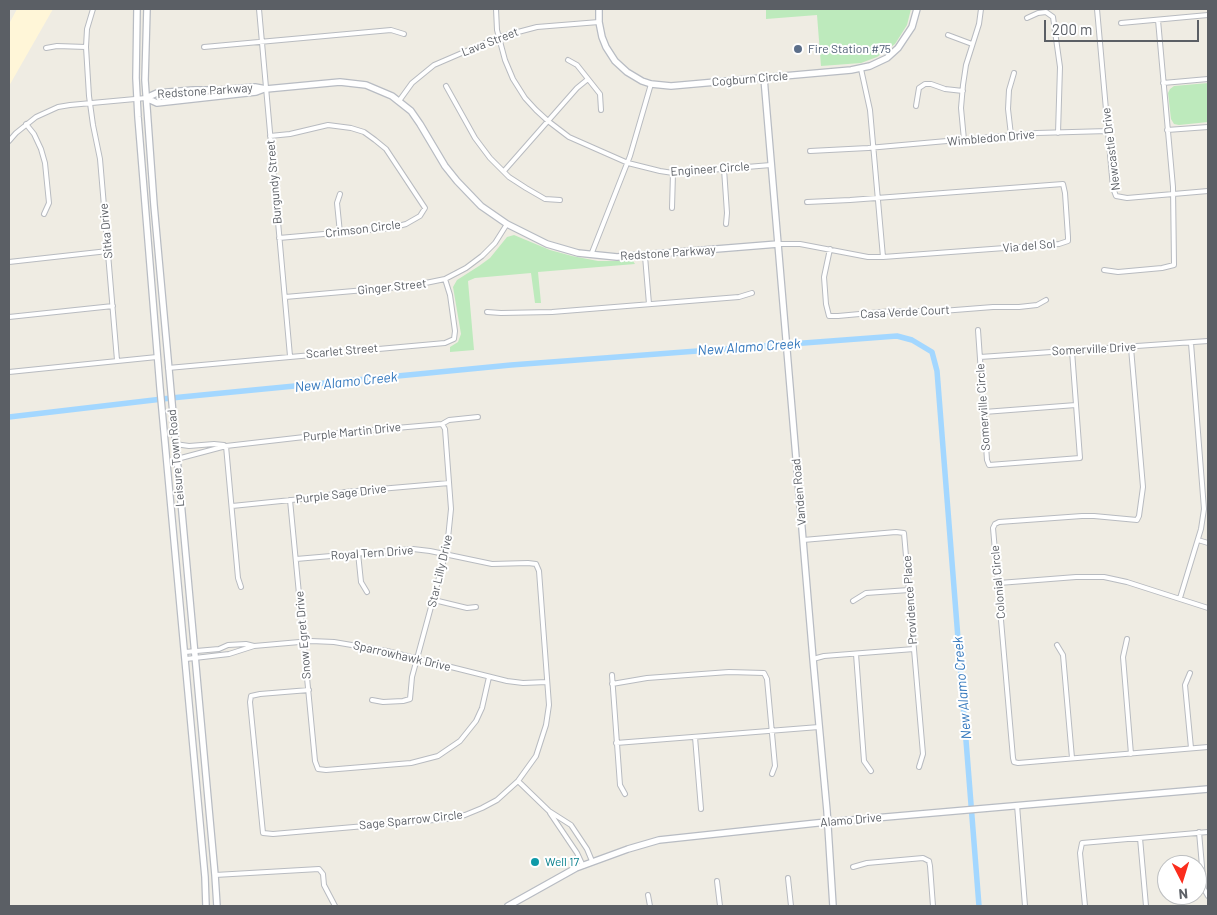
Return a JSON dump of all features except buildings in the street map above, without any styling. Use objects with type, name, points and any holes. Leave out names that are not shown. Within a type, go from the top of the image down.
[{"type":"main road","name":"Leisure Town Road","points":[[137,9],[137,99],[157,357],[186,659],[206,906]]},
{"type":"main road","name":"Leisure Town Road","points":[[147,9],[146,98],[172,415],[215,875],[216,906]]},
{"type":"main road","name":"Cogburn Circle","points":[[599,9],[599,22],[604,42],[616,62],[632,76],[651,84],[677,86],[862,69],[881,61],[898,48],[912,27],[917,9]]},
{"type":"main road","name":"Vanden Road","points":[[764,78],[834,906]]},
{"type":"main road","name":"Redstone Parkway","points":[[146,98],[158,92],[266,88],[340,82],[358,83],[379,90],[399,101],[411,111],[445,166],[481,206],[507,224],[547,244],[568,251],[617,257],[778,244]]},
{"type":"main road","name":"Redstone Parkway","points":[[146,98],[157,103],[195,100],[256,92],[266,88]]},
{"type":"main road","name":"Alamo Drive","points":[[508,906],[561,876],[592,862],[628,848],[659,840],[827,822],[1208,789]]},
{"type":"street","name":"Sitka Drive","points":[[93,9],[87,29],[86,47],[89,103],[100,159],[117,360]]},
{"type":"street","name":"Burgundy Street","points":[[259,9],[290,356]]},
{"type":"street","name":"Engineer Circle","points":[[496,9],[499,37],[505,60],[513,79],[525,98],[548,122],[569,137],[628,163],[673,173],[771,165]]},
{"type":"street","points":[[964,140],[961,108],[962,91],[966,65],[979,24],[981,9]]},
{"type":"street","name":"Newcastle Drive","points":[[1097,9],[1113,188],[1116,196],[1127,198],[1208,191]]},
{"type":"street","points":[[1027,18],[1046,12],[1053,17],[1060,67],[1058,133]]},
{"type":"street","points":[[1121,23],[1208,15]]},
{"type":"street","points":[[1104,270],[1118,272],[1162,268],[1174,264],[1173,194],[1158,20]]},
{"type":"street","name":"Lava Street","points":[[399,101],[412,83],[434,65],[499,37],[537,27],[599,22]]},
{"type":"street","points":[[204,47],[391,30],[404,34]]},
{"type":"street","points":[[948,35],[972,44]]},
{"type":"street","points":[[46,48],[57,46],[86,47]]},
{"type":"street","points":[[568,60],[578,65],[600,94],[601,110]]},
{"type":"street","points":[[862,69],[870,110],[883,257]]},
{"type":"street","points":[[1011,136],[1008,109],[1009,90],[1014,73]]},
{"type":"street","points":[[504,171],[577,88],[588,79]]},
{"type":"street","points":[[1163,83],[1208,79]]},
{"type":"street","points":[[591,255],[628,163],[651,84]]},
{"type":"street","points":[[916,106],[919,88],[925,84],[962,91]]},
{"type":"street","points":[[446,86],[475,138],[490,158],[526,188],[545,199],[560,200]]},
{"type":"street","points":[[9,141],[36,117],[58,107],[146,98]]},
{"type":"street","points":[[26,124],[34,134],[45,162],[49,203],[44,214]]},
{"type":"street","name":"Crimson Circle","points":[[270,136],[290,134],[328,125],[364,132],[386,149],[425,208],[420,216],[406,224],[391,228],[280,238]]},
{"type":"street","points":[[1167,130],[1208,126]]},
{"type":"street","name":"Wimbledon Drive","points":[[810,151],[874,148],[1011,136],[1108,131]]},
{"type":"street","points":[[724,169],[726,224]]},
{"type":"street","points":[[672,208],[673,173]]},
{"type":"street","name":"Via del Sol","points":[[778,244],[800,244],[868,257],[883,257],[1059,244],[1068,241],[1063,184],[878,198]]},
{"type":"street","points":[[340,194],[337,203],[340,233]]},
{"type":"street","points":[[808,202],[878,198]]},
{"type":"street","name":"Ginger Street","points":[[285,297],[411,286],[445,279],[466,268],[482,256],[495,243],[507,224]]},
{"type":"street","name":"Casa Verde Court","points":[[830,249],[824,277],[829,316],[892,311],[942,311],[993,307],[1019,308],[1038,305],[1046,300]]},
{"type":"street","points":[[9,262],[108,251]]},
{"type":"street","points":[[645,256],[649,304]]},
{"type":"street","name":"Scarlet Street","points":[[168,368],[445,342],[454,339],[452,308],[445,279]]},
{"type":"street","points":[[487,312],[552,312],[739,297],[752,293]]},
{"type":"street","points":[[9,317],[113,306]]},
{"type":"street","name":"Somerville Circle","points":[[978,330],[987,460],[989,465],[1080,458],[1072,351]]},
{"type":"street","name":"Somerville Drive","points":[[980,357],[1131,348],[1208,341]]},
{"type":"street","points":[[1180,598],[1204,518],[1191,342]]},
{"type":"street","name":"Colonial Circle","points":[[1131,348],[1142,487],[1137,520],[1094,516],[1007,522],[995,524],[993,528],[1013,758],[1014,762],[1018,763],[1208,747]]},
{"type":"street","points":[[9,372],[157,357]]},
{"type":"street","points":[[984,412],[1076,405]]},
{"type":"street","name":"Purple Martin Drive","points":[[176,459],[226,446],[338,433],[442,424],[449,420],[478,417]]},
{"type":"street","name":"Star Lilly Drive","points":[[372,700],[382,702],[410,699],[412,677],[446,554],[451,509],[445,429],[442,424]]},
{"type":"street","name":"Purple Martin Drive","points":[[175,444],[190,446],[214,444],[226,446]]},
{"type":"street","points":[[226,446],[238,578],[242,587]]},
{"type":"street","points":[[1202,480],[1208,479]]},
{"type":"street","name":"Purple Sage Drive","points":[[232,506],[345,492],[449,483]]},
{"type":"street","name":"Snow Egret Drive","points":[[290,500],[315,760],[318,769],[326,770],[411,763],[438,756],[460,741],[476,721],[482,708],[489,678]]},
{"type":"street","name":"Providence Place","points":[[803,540],[896,532],[904,534],[923,754],[919,767]]},
{"type":"street","points":[[1198,540],[1208,543]]},
{"type":"street","name":"Royal Tern Drive","points":[[296,559],[414,549],[492,564],[536,564]]},
{"type":"street","points":[[358,553],[361,582],[368,592]]},
{"type":"street","name":"Sage Sparrow Circle","points":[[308,690],[251,696],[250,702],[263,833],[273,834],[446,818],[465,815],[497,800],[518,781],[536,756],[549,705],[536,564]]},
{"type":"street","points":[[998,583],[1076,577],[1104,577],[1127,582],[1208,608]]},
{"type":"street","points":[[854,600],[866,593],[909,590]]},
{"type":"street","points":[[434,600],[467,608],[476,607]]},
{"type":"street","points":[[1127,639],[1123,657],[1131,754]]},
{"type":"street","name":"Sparrowhawk Drive","points":[[186,659],[229,654],[254,646],[334,642],[355,644],[417,658],[489,678],[523,683],[548,682]]},
{"type":"street","name":"Sparrowhawk Drive","points":[[185,652],[219,649],[228,645],[246,644],[254,646]]},
{"type":"street","points":[[1056,645],[1064,655],[1072,758]]},
{"type":"street","points":[[812,659],[824,656],[914,649]]},
{"type":"street","points":[[856,654],[864,761],[872,771]]},
{"type":"street","points":[[612,684],[647,678],[729,672],[764,673],[767,679],[775,766],[772,774]]},
{"type":"street","points":[[1190,673],[1185,685],[1191,748]]},
{"type":"street","points":[[612,675],[620,785],[625,794]]},
{"type":"street","points":[[616,743],[819,727]]},
{"type":"street","points":[[695,737],[700,810]]},
{"type":"street","points":[[518,781],[549,811],[578,853],[583,866]]},
{"type":"street","points":[[1017,805],[1025,906]]},
{"type":"street","points":[[549,811],[571,825],[587,849],[592,862]]},
{"type":"street","points":[[1199,832],[1204,889],[1208,896]]},
{"type":"street","points":[[1085,906],[1080,853],[1082,843],[1208,832]]},
{"type":"street","points":[[1140,838],[1146,906]]},
{"type":"street","points":[[853,868],[866,863],[923,858],[929,861],[933,906]]},
{"type":"street","points":[[215,875],[319,869],[323,874],[324,885],[335,906]]},
{"type":"street","points":[[788,878],[791,906]]},
{"type":"street","points":[[717,881],[720,906]]},
{"type":"street","points":[[648,895],[650,906]]},
{"type":"shaded area","points":[[17,9],[53,9],[9,86],[9,24]]},
{"type":"green space","points":[[766,9],[911,9],[907,25],[895,44],[877,57],[861,63],[821,66],[817,15],[766,19]]},
{"type":"green space","points":[[1208,83],[1208,122],[1174,124],[1171,119],[1168,93],[1170,89],[1174,86]]},
{"type":"green space","points":[[514,235],[550,250],[572,256],[598,261],[633,261],[635,264],[538,272],[541,303],[535,303],[531,273],[475,278],[468,281],[474,350],[450,352],[450,347],[458,342],[461,334],[453,287],[457,280],[490,258],[507,237]]},
{"type":"waterway","name":"New Alamo Creek","points":[[9,417],[171,398],[511,365],[897,336],[912,340],[932,352],[937,371],[979,906]]},
{"type":"place","name":"Fire Station #75","points":[[798,49]]},
{"type":"place","name":"Well 17","points":[[535,862]]}]
